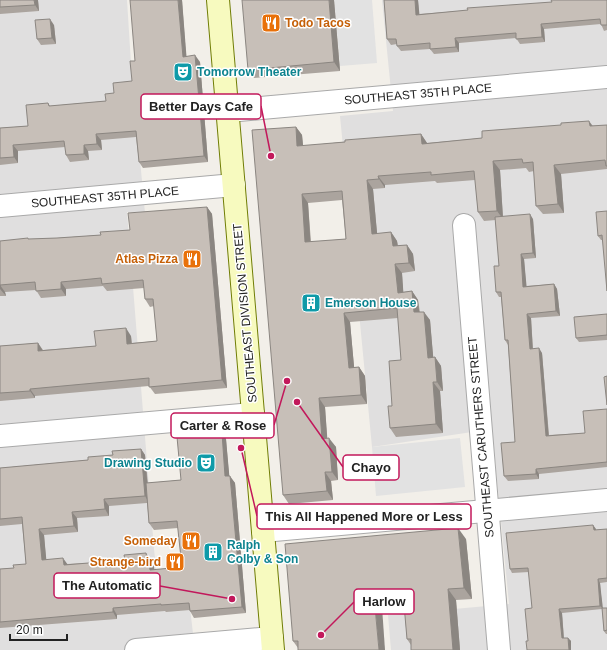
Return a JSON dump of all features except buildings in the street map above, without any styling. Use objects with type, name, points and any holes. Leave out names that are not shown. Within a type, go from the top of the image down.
[{"type":"main road","name":"SOUTHEAST DIVISION STREET","points":[[218,0],[273,644]]},
{"type":"street","name":"SOUTHEAST 35TH PLACE","points":[[228,112],[607,77]]},
{"type":"street","name":"SOUTHEAST 35TH PLACE","points":[[0,206],[234,185]]},
{"type":"street","name":"SOUTHEAST CARUTHERS STREET","points":[[464,225],[498,650]]},
{"type":"street","points":[[0,436],[253,414]]},
{"type":"street","points":[[263,531],[607,500]]},
{"type":"street","points":[[136,650],[273,644]]},
{"type":"shaded area","points":[[0,0],[127,0],[131,64],[145,213],[127,212],[154,549],[157,576],[186,575],[195,650],[0,650]]},
{"type":"shaded area","points":[[334,0],[372,0],[377,63],[340,66]]},
{"type":"shaded area","points":[[382,0],[607,0],[607,650],[391,650],[388,615],[509,604],[492,429],[372,447],[340,116],[393,111]]},
{"type":"shaded area","points":[[460,438],[465,487],[376,496],[372,447]]},
{"type":"place","name":"Todo Tacos","points":[[271,23]]},
{"type":"place","name":"Tomorrow Theater","points":[[183,72]]},
{"type":"place","name":"Better Days Cafe","points":[[271,156]]},
{"type":"place","name":"Atlas Pizza","points":[[192,259]]},
{"type":"place","name":"Emerson House","points":[[311,303]]},
{"type":"place","name":"Carter & Rose","points":[[287,381]]},
{"type":"place","name":"Chayo","points":[[297,402]]},
{"type":"place","name":"This All Happened More or Less","points":[[241,448]]},
{"type":"place","name":"Drawing Studio","points":[[206,463]]},
{"type":"place","name":"Someday","points":[[191,541]]},
{"type":"place","name":"Ralph Colby & Son","points":[[213,552]]},
{"type":"place","name":"Strange-bird","points":[[175,562]]},
{"type":"place","name":"The Automatic","points":[[232,599]]},
{"type":"place","name":"Harlow","points":[[321,635]]}]
